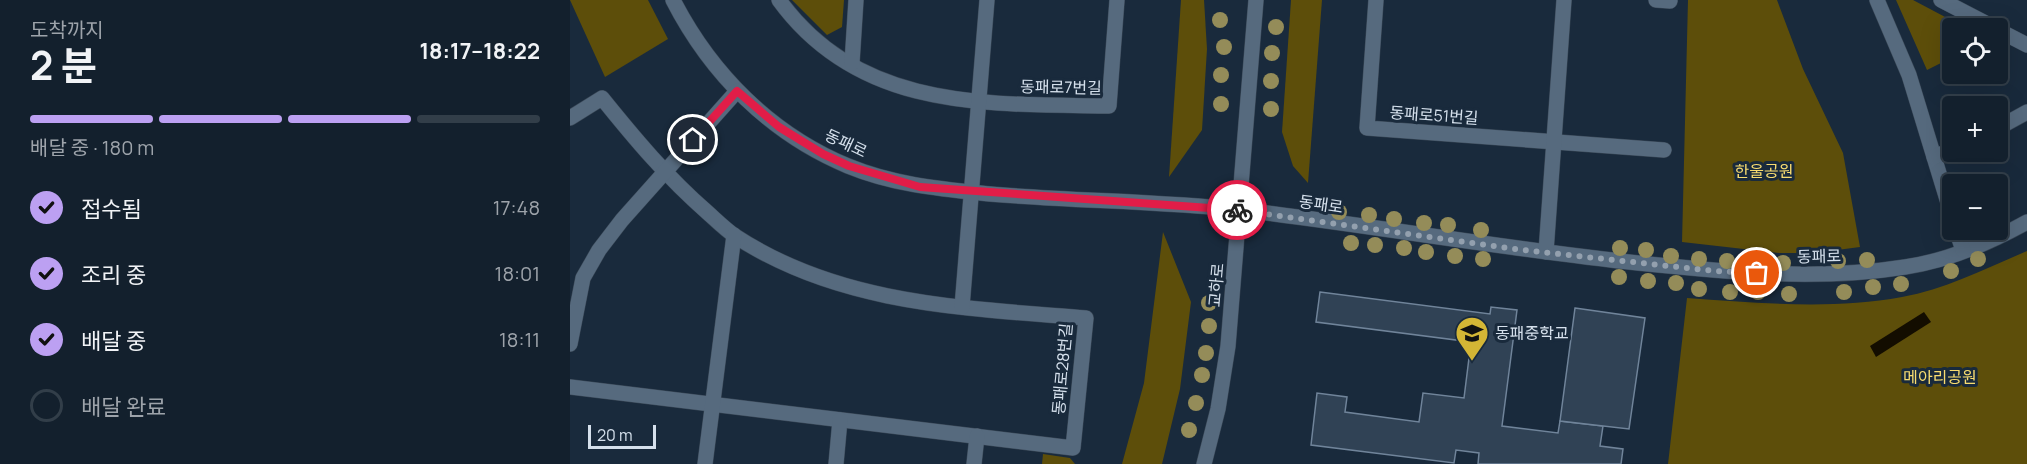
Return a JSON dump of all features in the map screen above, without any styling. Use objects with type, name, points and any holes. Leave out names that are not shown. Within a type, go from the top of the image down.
[{"type":"street","name":"동패로","points":[[673,0],[716,67],[737,91],[779,127],[849,166],[920,187],[1240,210],[1546,252],[1714,271],[1841,274],[1909,267],[1963,250],[2027,222]]},
{"type":"street","name":"동패로7번길","points":[[779,0],[790,16],[822,44],[884,80],[920,94],[979,103],[1108,106],[1117,0]]},
{"type":"street","points":[[852,63],[856,0]]},
{"type":"street","points":[[963,308],[987,0]]},
{"type":"street","name":"교하로","points":[[1204,464],[1218,409],[1228,346],[1256,0]]},
{"type":"street","name":"동패로51번길","points":[[1376,0],[1367,128],[1664,150]]},
{"type":"street","points":[[1546,252],[1563,0]]},
{"type":"street","points":[[1877,0],[1909,75],[1942,183]]},
{"type":"street","points":[[1941,0],[1976,18]]},
{"type":"street","points":[[2008,35],[2027,45]]},
{"type":"street","points":[[570,344],[583,278],[599,250],[664,172],[737,91]]},
{"type":"street","name":"동패로28번길","points":[[570,118],[602,98],[664,172],[734,235],[828,281],[881,296],[963,308],[1086,318],[1073,448],[570,387]]},
{"type":"street","points":[[2008,122],[2027,112]]},
{"type":"street","points":[[1934,157],[1942,153]]},
{"type":"street","points":[[705,464],[734,235]]},
{"type":"street","points":[[1960,240],[1963,250]]},
{"type":"street","points":[[836,464],[840,420]]},
{"type":"street","points":[[974,464],[976,436]]},
{"type":"green space","points":[[570,0],[648,0],[668,39],[605,77]]},
{"type":"green space","points":[[792,0],[844,0],[842,27],[827,35]]},
{"type":"green space","points":[[1181,0],[1204,0],[1207,49],[1202,130],[1169,177]]},
{"type":"green space","points":[[1291,0],[1322,0],[1308,183],[1293,166],[1282,132]]},
{"type":"green space","name":"한울공원","points":[[1688,0],[1777,0],[1803,69],[1843,153],[1860,247],[1814,253],[1779,253],[1682,242]]},
{"type":"green space","points":[[1896,0],[1913,0],[1947,18],[1942,18],[1942,62],[1927,70]]},
{"type":"green space","points":[[1163,232],[1191,302],[1180,389],[1162,464],[1122,464],[1144,383]]},
{"type":"green space","name":"메아리공원","points":[[2027,251],[2027,464],[1668,464],[1687,298],[1795,304],[1875,301],[1934,289]]},
{"type":"green space","points":[[1043,454],[1070,458],[1075,464],[1042,464]]},
{"type":"shaded area","points":[[1924,312],[1931,322],[1876,357],[1870,346]]},
{"type":"building","points":[[1320,292],[1490,314],[1491,307],[1517,310],[1502,426],[1558,433],[1560,421],[1603,426],[1600,446],[1623,449],[1621,464],[1478,464],[1479,453],[1456,450],[1454,463],[1311,445],[1317,393],[1347,397],[1345,412],[1419,422],[1423,393],[1464,398],[1471,342],[1316,322]]},
{"type":"building","points":[[1575,308],[1645,318],[1629,429],[1560,421]]},
{"type":"way so far","points":[[1237,210],[1523,250],[1714,271],[1757,273]]},
{"type":"place","name":"동패중학교","points":[[1472,362]]},
{"type":"route","points":[[693,140],[737,91],[779,127],[823,154],[879,177],[920,187],[1029,197],[1237,210]]}]
